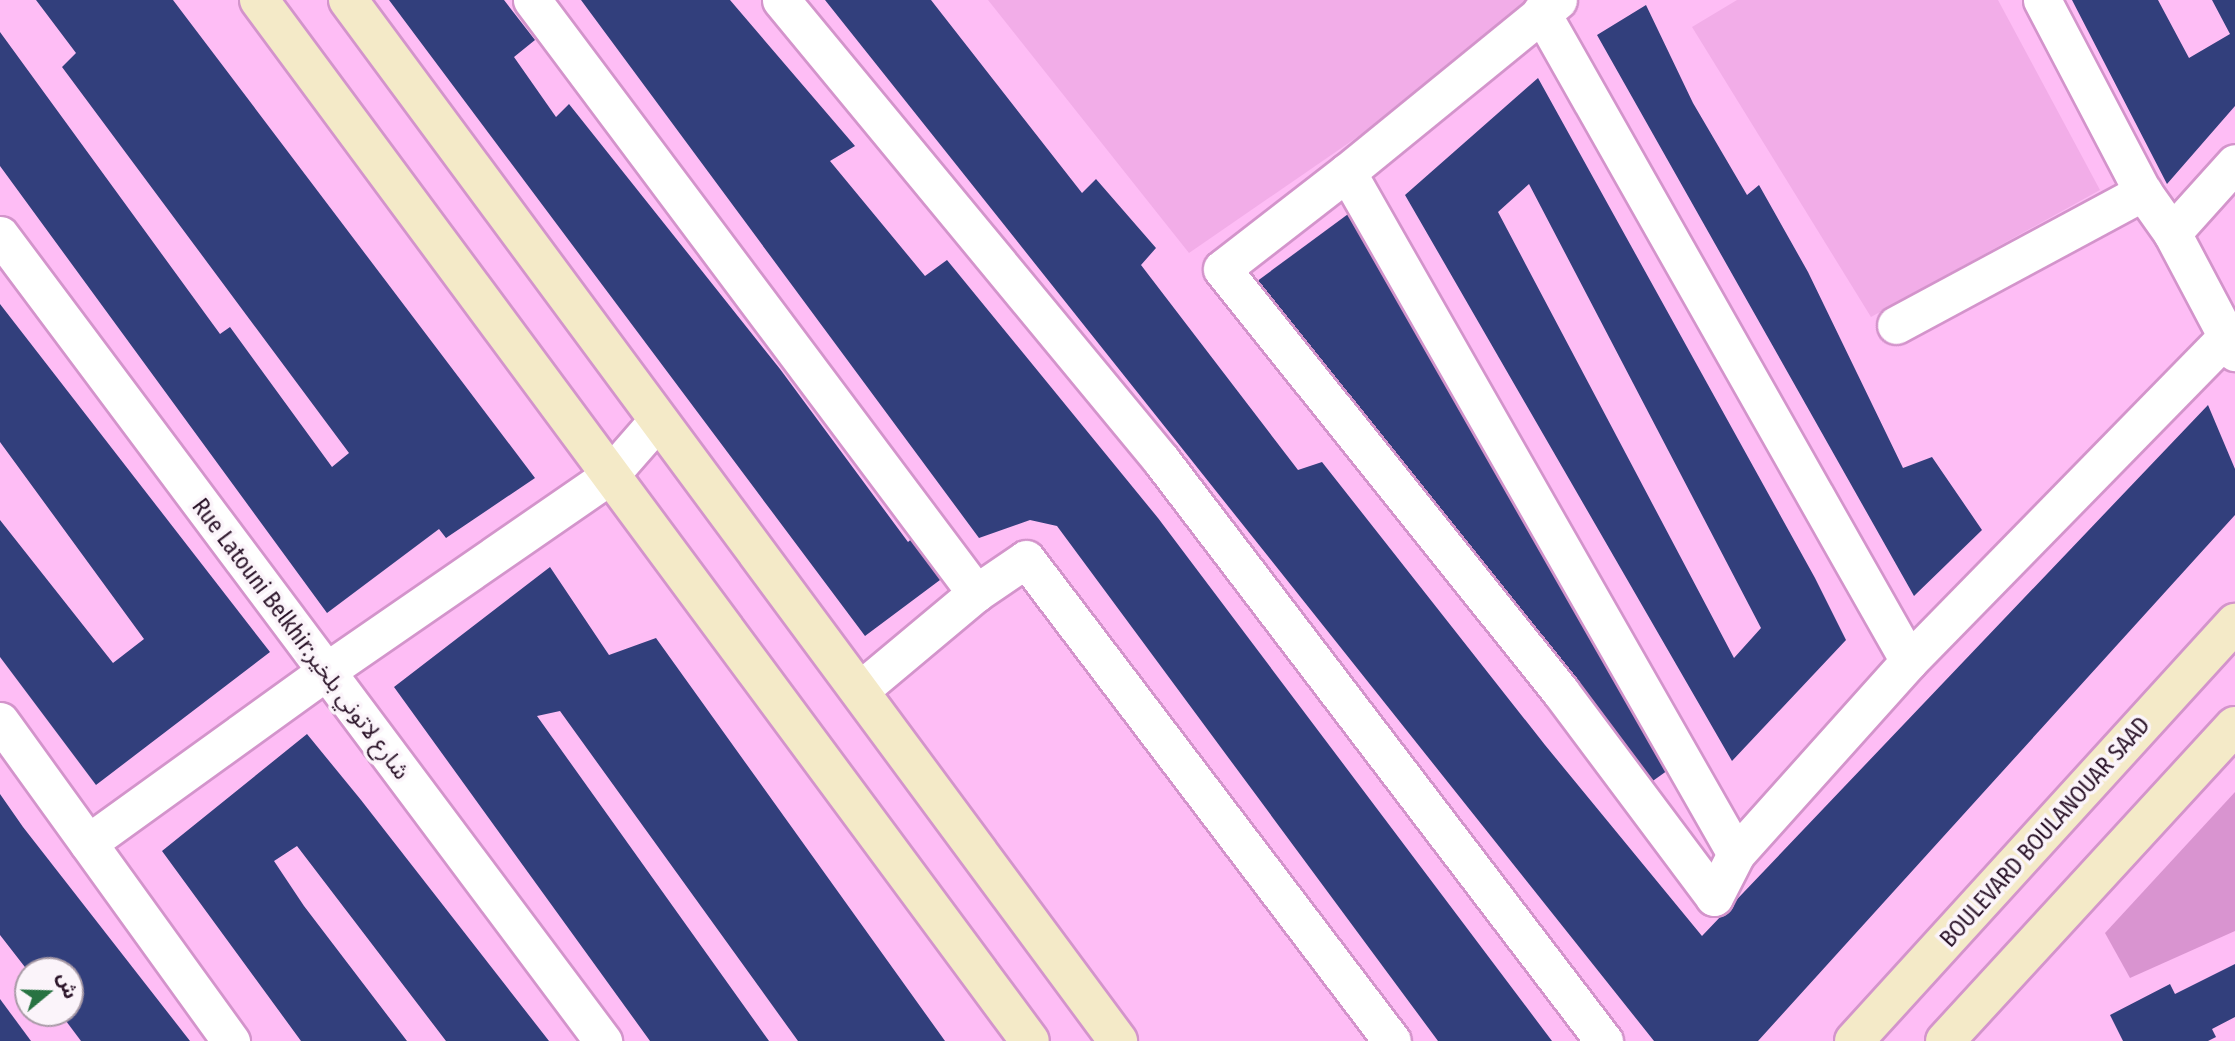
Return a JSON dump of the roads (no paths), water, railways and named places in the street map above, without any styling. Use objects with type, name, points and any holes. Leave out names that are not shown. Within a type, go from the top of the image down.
[{"type":"main road","points":[[259,0],[1030,1041]]},
{"type":"main road","points":[[348,0],[1118,1041]]},
{"type":"main road","name":"BOULEVARD BOULANOUAR SAAD","points":[[1854,1041],[2235,624]]},
{"type":"main road","points":[[1945,1041],[2235,726]]},
{"type":"street","points":[[532,0],[976,593]]},
{"type":"street","points":[[781,0],[1161,460],[1604,1041]]},
{"type":"street","points":[[1909,661],[1550,6],[1347,172],[1222,269],[1560,691],[1714,897],[1735,854],[1909,661],[2231,344],[2172,233],[2143,192],[2042,0]]},
{"type":"street","points":[[2172,233],[2235,163]]},
{"type":"street","points":[[1347,172],[1735,854]]},
{"type":"street","points":[[1896,325],[2143,192]]},
{"type":"street","name":"Rue Latouni Belkhir;شارع لاتوني بلخير","points":[[0,235],[603,1041]]},
{"type":"street","points":[[88,843],[325,672],[609,476],[657,421]]},
{"type":"street","points":[[860,690],[976,593],[1026,559],[1391,1041]]},
{"type":"street","points":[[0,721],[231,1041]]}]
